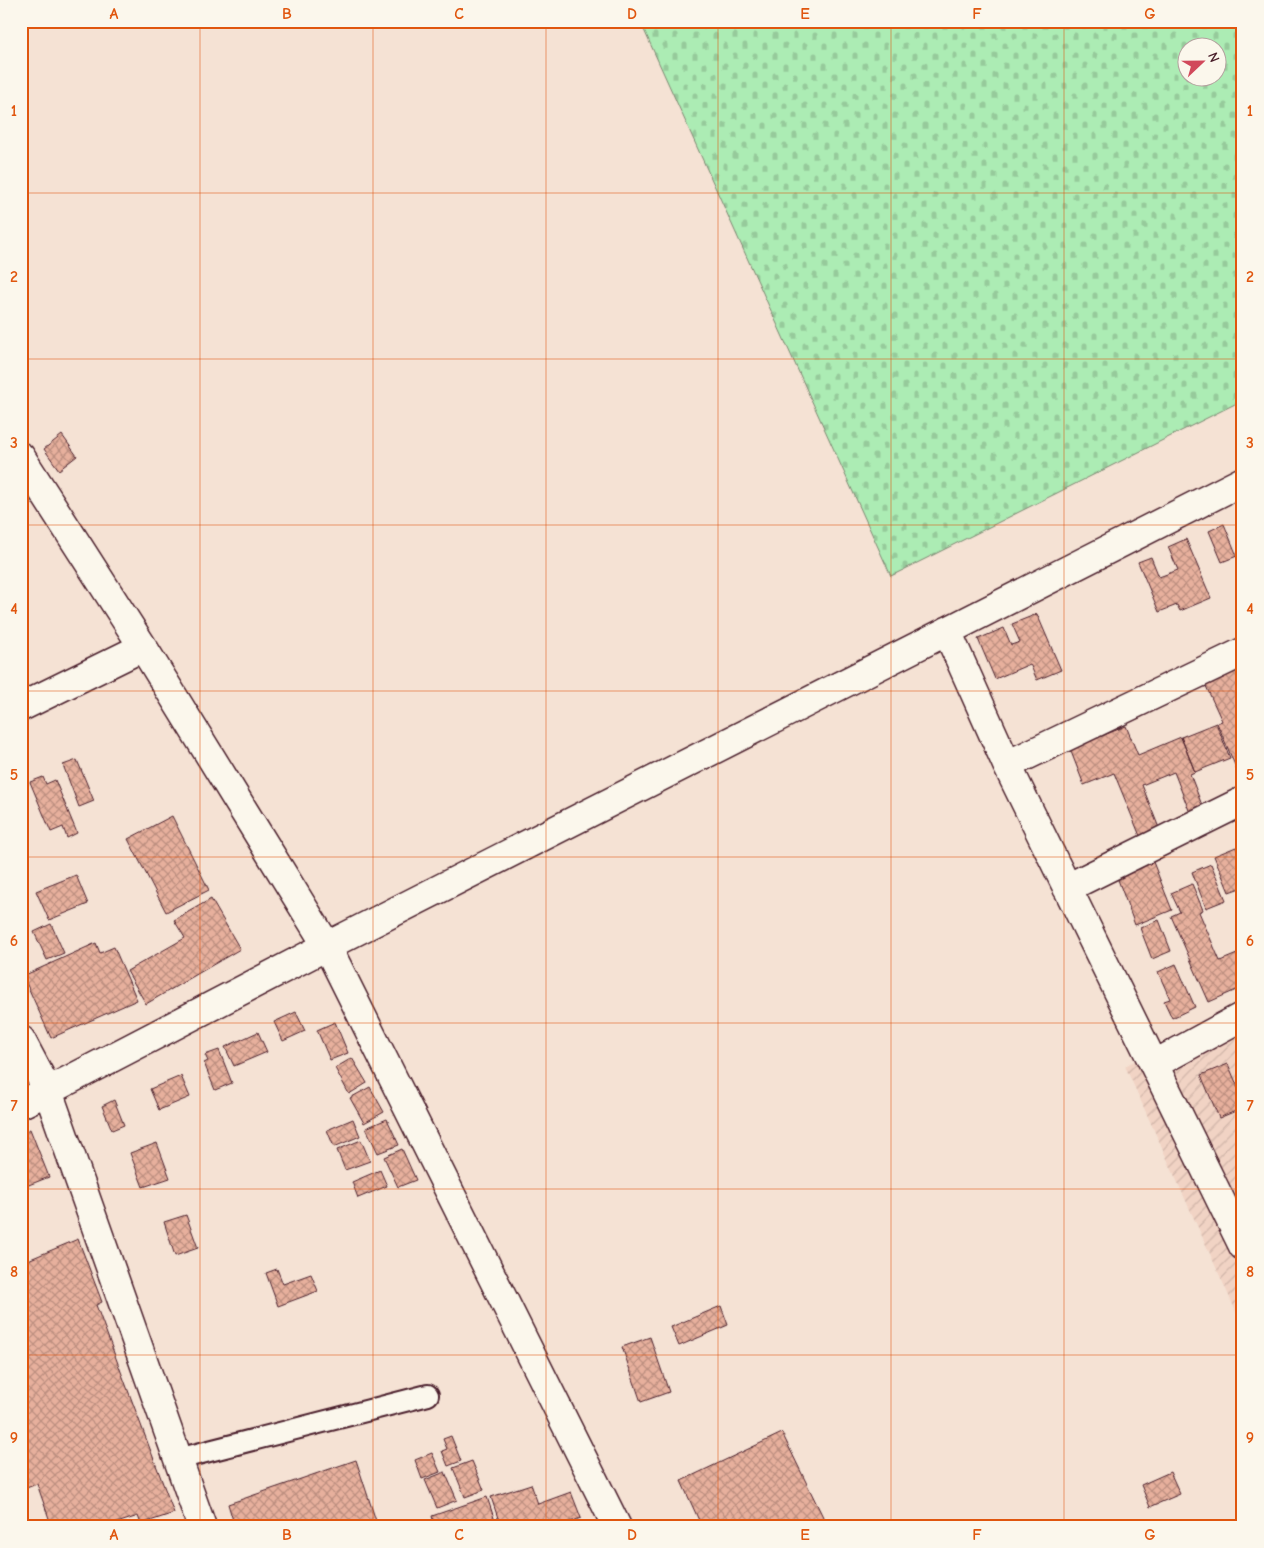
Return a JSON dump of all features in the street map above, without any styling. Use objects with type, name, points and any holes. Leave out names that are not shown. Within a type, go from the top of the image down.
[{"type":"street","points":[[21,457],[143,647],[327,946],[616,1527]]},
{"type":"street","points":[[21,1104],[327,946],[1243,481]]},
{"type":"street","points":[[947,631],[1007,765],[1243,1246]]},
{"type":"street","points":[[21,707],[143,647]]},
{"type":"street","points":[[1007,765],[1243,652]]},
{"type":"street","points":[[1067,888],[1243,801]]},
{"type":"street","points":[[1155,1064],[1243,1016]]},
{"type":"street","points":[[21,1040],[48,1091],[202,1527]]},
{"type":"lane","points":[[178,1459],[428,1395]]},
{"type":"shaded area","points":[[1243,1003],[1243,1327],[1125,1066]]},
{"type":"green space","points":[[640,21],[1243,21],[1243,400],[891,576]]},
{"type":"building","points":[[62,435],[77,456],[59,470],[44,449]]},
{"type":"building","points":[[1224,524],[1237,556],[1222,562],[1209,531]]},
{"type":"building","points":[[1186,539],[1211,598],[1180,611],[1177,605],[1159,612],[1138,562],[1151,557],[1159,577],[1178,570],[1168,547]]},
{"type":"building","points":[[1037,614],[1061,670],[1037,680],[1030,664],[995,679],[978,639],[1004,628],[1011,645],[1020,642],[1012,624]]},
{"type":"building","points":[[1241,669],[1243,672],[1243,784],[1217,723],[1222,721],[1205,684]]},
{"type":"building","points":[[1216,723],[1230,758],[1195,772],[1181,737]]},
{"type":"building","points":[[1126,726],[1138,755],[1181,737],[1195,772],[1190,774],[1205,813],[1192,818],[1174,772],[1142,785],[1159,828],[1140,836],[1114,773],[1084,785],[1070,749]]},
{"type":"building","points":[[77,760],[94,801],[79,807],[63,765]]},
{"type":"building","points":[[43,777],[46,784],[55,780],[77,833],[67,838],[63,827],[51,832],[30,782]]},
{"type":"building","points":[[172,816],[209,890],[166,912],[128,839]]},
{"type":"building","points":[[1236,847],[1243,865],[1243,887],[1229,892],[1214,856]]},
{"type":"building","points":[[1153,862],[1172,910],[1135,925],[1117,877]]},
{"type":"building","points":[[1211,864],[1226,900],[1206,908],[1192,872]]},
{"type":"building","points":[[76,875],[88,904],[49,920],[36,891]]},
{"type":"building","points":[[1192,884],[1203,910],[1199,912],[1220,961],[1237,954],[1243,967],[1243,987],[1209,1002],[1171,916],[1180,912],[1171,893]]},
{"type":"building","points":[[211,899],[240,949],[146,1004],[127,971],[185,938],[174,920]]},
{"type":"building","points":[[1159,920],[1171,951],[1152,959],[1140,928]]},
{"type":"building","points":[[51,924],[64,953],[47,960],[34,932]]},
{"type":"building","points":[[96,943],[100,953],[114,947],[137,1000],[51,1038],[23,976]]},
{"type":"building","points":[[1176,964],[1195,1007],[1172,1018],[1164,1001],[1170,999],[1158,972]]},
{"type":"building","points":[[296,1012],[305,1031],[283,1041],[274,1022]]},
{"type":"building","points":[[335,1022],[348,1053],[330,1060],[317,1030]]},
{"type":"building","points":[[258,1032],[267,1052],[234,1066],[225,1047]]},
{"type":"building","points":[[219,1050],[232,1083],[215,1090],[204,1063],[208,1061],[205,1055]]},
{"type":"building","points":[[352,1058],[367,1083],[349,1094],[335,1068]]},
{"type":"building","points":[[1228,1064],[1243,1099],[1243,1108],[1219,1118],[1201,1075]]},
{"type":"building","points":[[181,1076],[190,1097],[159,1110],[150,1089]]},
{"type":"building","points":[[370,1087],[384,1112],[364,1123],[350,1098]]},
{"type":"building","points":[[114,1100],[124,1125],[112,1130],[102,1106]]},
{"type":"building","points":[[353,1119],[360,1136],[334,1147],[327,1130]]},
{"type":"building","points":[[387,1119],[399,1145],[378,1153],[366,1128]]},
{"type":"building","points":[[30,1129],[49,1177],[21,1188],[21,1133]]},
{"type":"building","points":[[361,1140],[370,1161],[345,1170],[337,1150]]},
{"type":"building","points":[[157,1143],[170,1178],[143,1187],[130,1153]]},
{"type":"building","points":[[402,1149],[416,1180],[398,1187],[384,1157]]},
{"type":"building","points":[[380,1170],[387,1186],[358,1198],[352,1182]]},
{"type":"building","points":[[186,1215],[198,1248],[175,1256],[164,1222]]},
{"type":"building","points":[[78,1239],[102,1302],[96,1305],[174,1513],[141,1524],[138,1516],[105,1527],[52,1527],[37,1484],[21,1490],[21,1263]]},
{"type":"building","points":[[277,1269],[283,1284],[311,1274],[318,1291],[278,1306],[266,1273]]},
{"type":"building","points":[[721,1306],[728,1325],[679,1346],[671,1327]]},
{"type":"building","points":[[650,1337],[669,1392],[641,1402],[622,1347]]},
{"type":"building","points":[[782,1433],[825,1521],[813,1527],[702,1527],[681,1481]]},
{"type":"building","points":[[451,1436],[461,1461],[448,1466],[442,1451],[447,1449],[443,1439]]},
{"type":"building","points":[[432,1453],[440,1472],[422,1479],[415,1460]]},
{"type":"building","points":[[356,1460],[378,1527],[235,1527],[228,1504]]},
{"type":"building","points":[[472,1461],[484,1490],[465,1497],[453,1468]]},
{"type":"building","points":[[445,1472],[457,1500],[437,1508],[425,1480]]},
{"type":"building","points":[[1170,1472],[1180,1494],[1150,1507],[1141,1485]]},
{"type":"building","points":[[531,1484],[538,1504],[571,1492],[581,1518],[556,1527],[501,1527],[491,1497]]},
{"type":"building","points":[[487,1497],[497,1527],[435,1527],[432,1516]]}]
